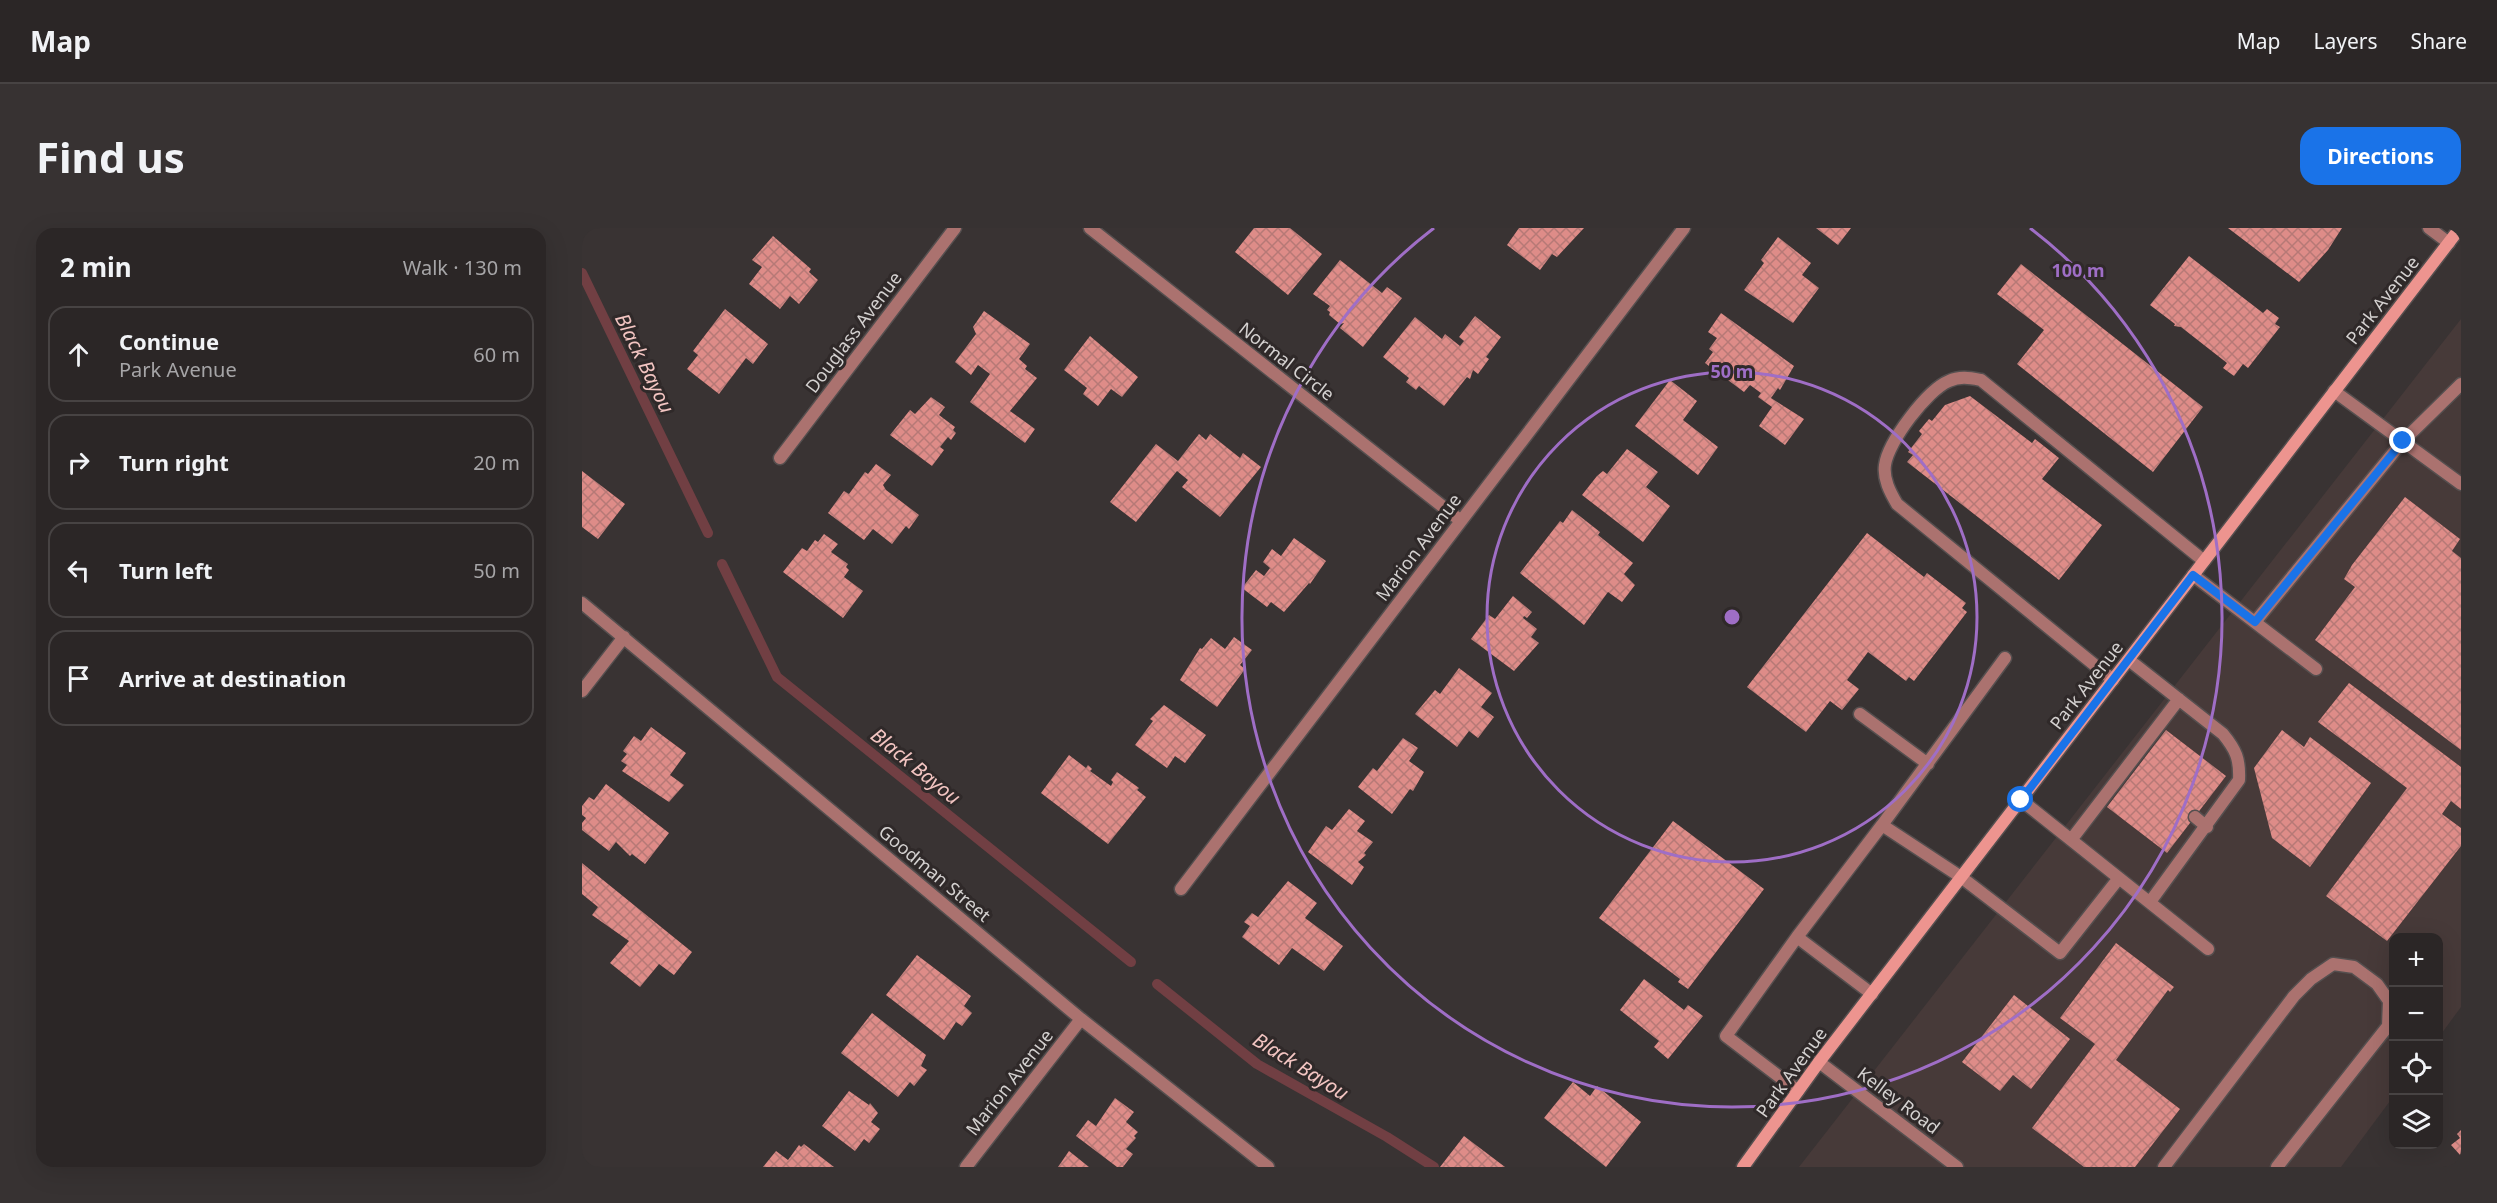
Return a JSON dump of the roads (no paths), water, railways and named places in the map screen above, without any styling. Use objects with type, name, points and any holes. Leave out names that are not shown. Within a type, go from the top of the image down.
[{"type":"main road","name":"Park Avenue","points":[[1743,1167],[1961,877],[2460,228]]},
{"type":"street","name":"Douglass Avenue","points":[[780,458],[955,228]]},
{"type":"street","name":"Normal Circle","points":[[1090,228],[1461,521]]},
{"type":"street","name":"Marion Avenue","points":[[1181,889],[1684,228]]},
{"type":"street","points":[[2429,228],[2449,243]]},
{"type":"street","points":[[2113,680],[1897,504],[1887,486],[1884,465],[1893,442],[1932,392],[1949,381],[1964,377],[1981,380],[2204,561]]},
{"type":"street","points":[[2255,622],[2403,441],[2461,384]]},
{"type":"street","points":[[2334,391],[2461,484]]},
{"type":"street","points":[[2193,575],[2316,669]]},
{"type":"street","name":"Goodman Street","points":[[582,603],[1081,1019],[1268,1167]]},
{"type":"street","points":[[582,691],[624,637]]},
{"type":"street","points":[[1798,1091],[1726,1036],[2005,658]]},
{"type":"street","points":[[2129,660],[2223,734],[2234,748],[2240,761],[2239,780],[2207,827],[2150,902]]},
{"type":"street","points":[[2071,840],[2131,769],[2178,699]]},
{"type":"street","points":[[1860,714],[1928,764]]},
{"type":"street","points":[[2021,800],[2208,949]]},
{"type":"street","points":[[2194,817],[2207,827]]},
{"type":"street","points":[[1882,825],[1961,877],[2060,953],[2119,878]]},
{"type":"street","points":[[1797,937],[1872,994]]},
{"type":"street","points":[[2164,1167],[2294,996],[2311,979],[2333,964],[2354,967],[2377,984],[2390,1001],[2388,1026],[2277,1167]]},
{"type":"street","name":"Marion Avenue","points":[[966,1167],[1081,1019]]},
{"type":"street","name":"Kelley Road","points":[[1820,1062],[1957,1167]]},
{"type":"waterway","name":"Black Bayou","points":[[582,273],[708,533]]},
{"type":"waterway","name":"Black Bayou","points":[[722,564],[777,677],[1131,962]]},
{"type":"waterway","name":"Black Bayou","points":[[1157,984],[1257,1064],[1387,1137],[1434,1167]]}]
